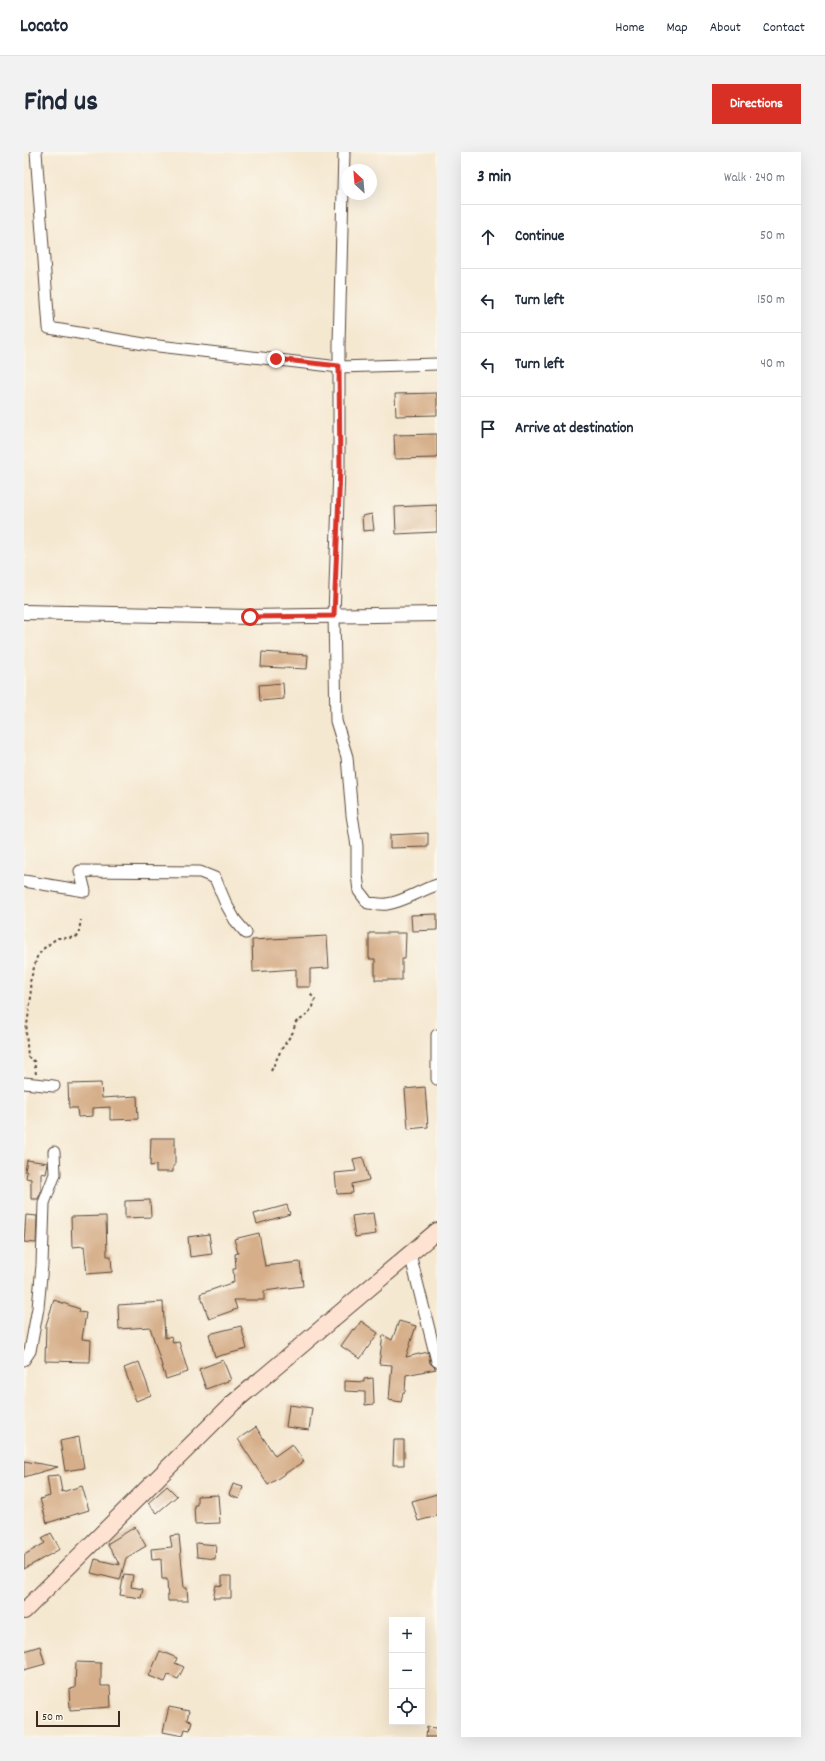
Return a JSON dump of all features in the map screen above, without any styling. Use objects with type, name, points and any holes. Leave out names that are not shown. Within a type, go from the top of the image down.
[{"type":"main road","points":[[24,1611],[233,1403],[437,1231]]},
{"type":"street","points":[[36,152],[49,328],[150,345],[339,366],[437,364]]},
{"type":"street","points":[[344,152],[339,366],[340,469],[334,616],[336,721],[347,757],[352,815],[357,846],[357,875],[359,891],[368,903],[386,904],[404,899],[421,890],[437,885]]},
{"type":"street","points":[[24,612],[250,617],[437,614]]},
{"type":"street","points":[[24,881],[86,891],[80,871],[200,872],[215,878],[226,904],[235,920],[246,933]]},
{"type":"street","points":[[437,1035],[437,1079]]},
{"type":"street","points":[[24,1084],[54,1086]]},
{"type":"street","points":[[24,1360],[30,1351],[38,1308],[42,1265],[44,1203],[55,1174],[54,1152]]},
{"type":"street","points":[[410,1254],[437,1361]]},
{"type":"path","points":[[39,1084],[39,1080],[34,1071],[34,1061],[28,1057],[27,1051],[26,1032],[31,997],[30,982],[36,962],[43,949],[57,938],[70,938],[78,936],[81,920]]},
{"type":"path","points":[[271,1071],[280,1050],[293,1032],[296,1022],[305,1017],[313,1007],[315,999],[309,993]]},
{"type":"building","points":[[437,393],[437,415],[396,416],[395,394]]},
{"type":"building","points":[[437,434],[437,458],[395,459],[394,435]]},
{"type":"building","points":[[437,505],[437,532],[396,534],[395,507]]},
{"type":"building","points":[[372,514],[374,530],[363,531],[362,516]]},
{"type":"building","points":[[262,652],[308,655],[307,669],[261,667]]},
{"type":"building","points":[[283,683],[284,699],[260,701],[259,685]]},
{"type":"building","points":[[428,833],[428,847],[390,848],[390,835]]},
{"type":"building","points":[[437,914],[437,930],[412,931],[411,915]]},
{"type":"building","points":[[369,933],[406,933],[405,959],[402,959],[402,980],[375,980],[375,959],[369,959]]},
{"type":"building","points":[[327,936],[329,968],[310,969],[310,987],[296,987],[296,969],[253,972],[252,940]]},
{"type":"building","points":[[101,1083],[102,1098],[137,1096],[138,1119],[110,1120],[110,1107],[93,1108],[93,1116],[78,1117],[77,1108],[69,1108],[68,1084]]},
{"type":"building","points":[[425,1087],[428,1127],[408,1129],[405,1089]]},
{"type":"building","points":[[151,1138],[175,1138],[175,1166],[173,1166],[173,1172],[156,1172],[156,1165],[150,1166]]},
{"type":"building","points":[[363,1157],[369,1180],[352,1184],[353,1193],[337,1194],[335,1173],[356,1171],[353,1159]]},
{"type":"building","points":[[27,1160],[48,1163],[46,1174],[41,1173],[41,1192],[38,1199],[31,1199],[31,1179],[26,1178],[27,1172],[25,1171]]},
{"type":"building","points":[[150,1200],[151,1217],[125,1218],[125,1201]]},
{"type":"building","points":[[287,1205],[290,1214],[257,1224],[254,1214]]},
{"type":"building","points":[[373,1213],[376,1234],[355,1237],[352,1216]]},
{"type":"building","points":[[26,1215],[37,1216],[36,1243],[24,1242]]},
{"type":"building","points":[[106,1216],[107,1256],[111,1256],[112,1272],[87,1274],[84,1246],[72,1247],[71,1217]]},
{"type":"building","points":[[259,1233],[265,1266],[300,1262],[303,1286],[264,1291],[264,1300],[234,1300],[237,1309],[209,1319],[200,1294],[234,1282],[233,1269],[236,1269],[235,1254],[238,1253],[234,1239]]},
{"type":"building","points":[[209,1234],[212,1254],[190,1257],[188,1237]]},
{"type":"building","points":[[54,1300],[80,1309],[79,1312],[86,1313],[82,1339],[91,1340],[90,1362],[45,1361],[46,1325]]},
{"type":"building","points":[[163,1302],[165,1338],[171,1336],[173,1343],[179,1342],[188,1372],[166,1379],[150,1327],[119,1329],[118,1305]]},
{"type":"building","points":[[361,1321],[378,1333],[360,1359],[341,1346],[353,1329],[355,1330]]},
{"type":"building","points":[[399,1321],[416,1326],[406,1357],[428,1352],[430,1363],[436,1369],[406,1375],[405,1392],[403,1392],[401,1402],[389,1400],[392,1365],[379,1364],[383,1335],[392,1340]]},
{"type":"building","points":[[241,1326],[247,1349],[215,1357],[209,1334]]},
{"type":"building","points":[[223,1360],[231,1380],[206,1389],[199,1369]]},
{"type":"building","points":[[139,1362],[151,1395],[136,1401],[124,1368]]},
{"type":"building","points":[[373,1378],[374,1404],[365,1405],[365,1392],[345,1391],[345,1381],[364,1382],[364,1379]]},
{"type":"building","points":[[289,1405],[312,1408],[309,1430],[286,1427]]},
{"type":"building","points":[[256,1427],[275,1456],[292,1444],[304,1461],[268,1485],[238,1439]]},
{"type":"building","points":[[79,1437],[84,1468],[65,1471],[60,1441]]},
{"type":"building","points":[[394,1440],[404,1440],[404,1465],[393,1465]]},
{"type":"building","points":[[24,1461],[58,1467],[24,1477]]},
{"type":"building","points":[[59,1475],[62,1492],[82,1486],[89,1510],[47,1523],[40,1499],[50,1496],[47,1476]]},
{"type":"building","points":[[233,1484],[243,1487],[239,1499],[229,1495]]},
{"type":"building","points":[[167,1486],[177,1496],[157,1513],[148,1503]]},
{"type":"building","points":[[437,1494],[437,1516],[418,1521],[412,1501]]},
{"type":"building","points":[[218,1495],[220,1523],[195,1524],[194,1505],[197,1505],[197,1496]]},
{"type":"building","points":[[135,1527],[146,1546],[126,1558],[120,1580],[91,1573],[95,1559],[120,1565],[107,1544]]},
{"type":"building","points":[[51,1533],[60,1549],[24,1569],[24,1555],[45,1543],[42,1538]]},
{"type":"building","points":[[179,1535],[184,1588],[187,1588],[188,1601],[168,1601],[167,1579],[162,1579],[161,1559],[152,1560],[151,1549],[172,1547],[170,1536]]},
{"type":"building","points":[[196,1543],[216,1545],[215,1559],[197,1557]]},
{"type":"building","points":[[124,1574],[133,1575],[131,1587],[143,1589],[141,1598],[120,1595]]},
{"type":"building","points":[[222,1576],[231,1576],[231,1598],[213,1598],[216,1585],[222,1586]]},
{"type":"building","points":[[40,1646],[45,1664],[24,1670],[24,1651]]},
{"type":"building","points":[[160,1651],[177,1658],[175,1663],[184,1667],[178,1679],[168,1675],[165,1682],[149,1676]]},
{"type":"building","points":[[76,1662],[101,1663],[101,1686],[110,1686],[111,1707],[70,1710],[69,1689],[75,1688]]},
{"type":"building","points":[[169,1707],[189,1711],[187,1720],[192,1721],[190,1730],[185,1729],[183,1736],[163,1732]]},
{"type":"building","points":[[427,1727],[437,1728],[437,1737],[426,1737]]},
{"type":"route","points":[[250,617],[334,616],[340,469],[339,366],[276,359]]}]
